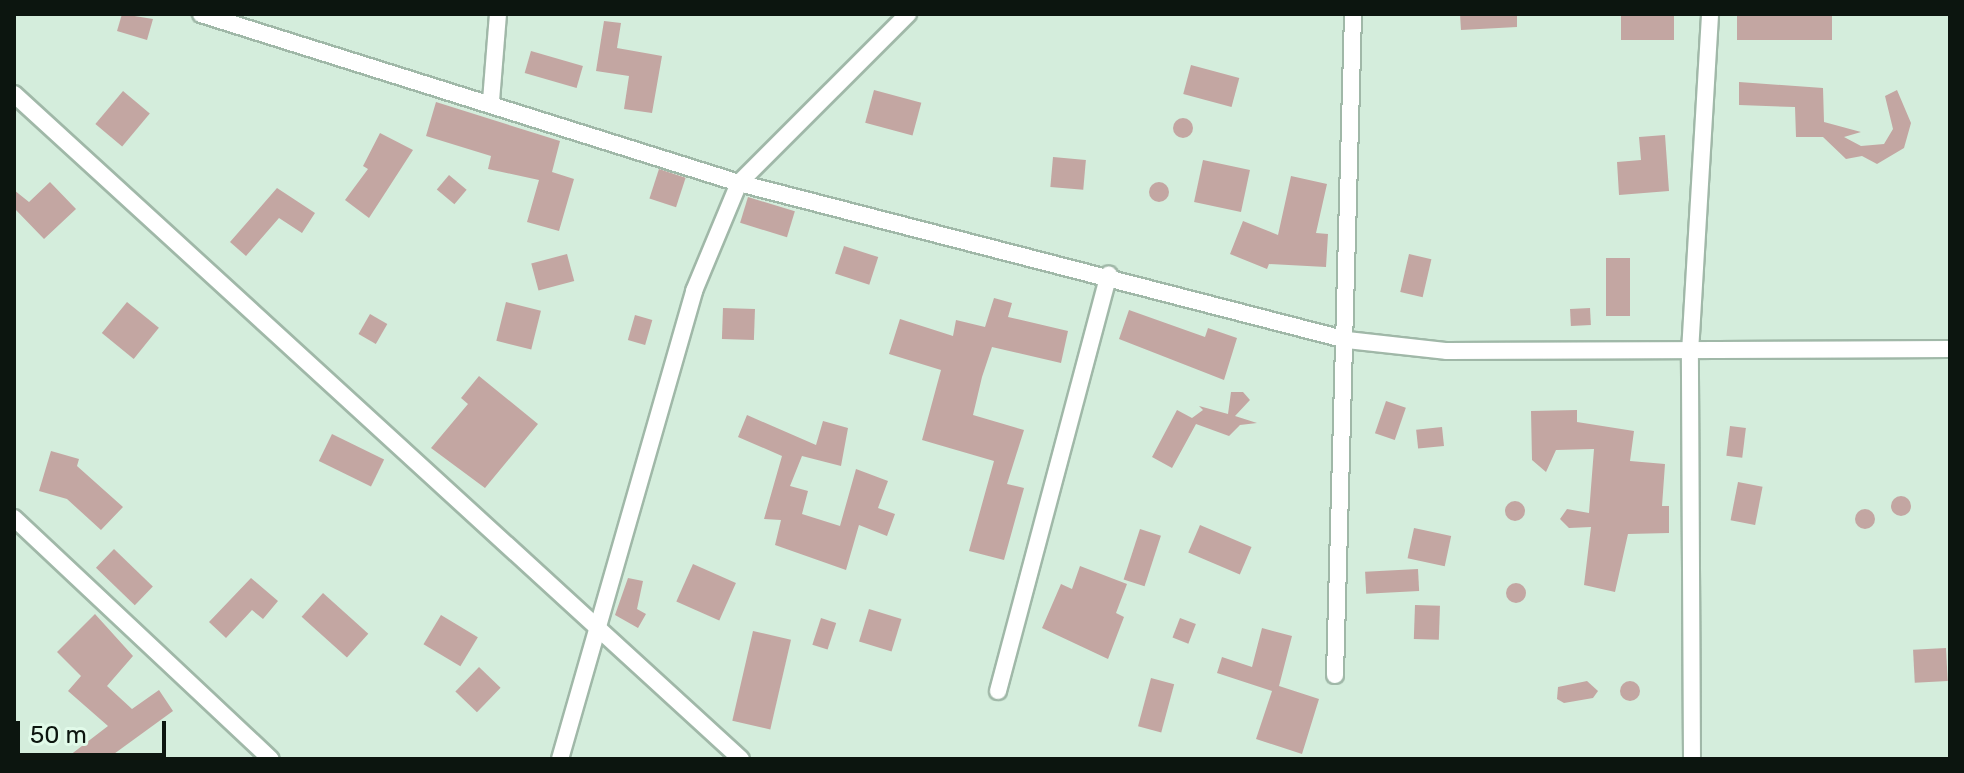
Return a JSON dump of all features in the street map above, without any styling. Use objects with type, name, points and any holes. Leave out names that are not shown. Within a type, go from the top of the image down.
[{"type":"street","points":[[201,14],[491,101],[739,183],[1109,275],[1347,340],[1447,351],[1950,349]]},
{"type":"street","points":[[491,101],[498,14]]},
{"type":"street","points":[[560,759],[595,628],[694,291],[739,183],[908,14]]},
{"type":"street","points":[[1335,675],[1347,340],[1353,14]]},
{"type":"street","points":[[1692,759],[1690,352],[1710,14]]},
{"type":"street","points":[[14,94],[741,759]]},
{"type":"street","points":[[998,691],[1109,275]]},
{"type":"street","points":[[14,518],[271,759]]},
{"type":"building","points":[[122,14],[153,19],[147,40],[117,31]]},
{"type":"building","points":[[1460,14],[1517,14],[1517,27],[1461,30]]},
{"type":"building","points":[[1621,14],[1674,14],[1674,40],[1621,40]]},
{"type":"building","points":[[1737,14],[1832,14],[1832,40],[1737,40]]},
{"type":"building","points":[[604,21],[621,23],[617,48],[662,56],[652,113],[624,109],[629,76],[596,71]]},
{"type":"building","points":[[531,51],[583,66],[577,88],[525,73]]},
{"type":"building","points":[[1191,65],[1239,78],[1232,107],[1183,94]]},
{"type":"building","points":[[1739,82],[1823,88],[1824,122],[1861,132],[1844,137],[1861,146],[1884,144],[1893,129],[1885,96],[1897,90],[1911,123],[1904,148],[1877,164],[1862,156],[1846,159],[1823,137],[1796,137],[1795,107],[1739,105]]},
{"type":"building","points":[[874,90],[921,103],[913,136],[865,123]]},
{"type":"building","points":[[123,91],[150,113],[122,146],[95,124]]},
{"type":"building","points":[[436,102],[560,141],[552,172],[574,179],[559,231],[527,222],[539,180],[488,169],[491,156],[426,136]]},
{"type":"building","points":[[1183,118],[1190,121],[1193,128],[1190,135],[1183,138],[1176,135],[1173,128],[1176,121]]},
{"type":"building","points":[[380,133],[413,150],[369,218],[345,200],[368,169],[363,166]]},
{"type":"building","points":[[1665,135],[1669,191],[1619,195],[1617,162],[1641,160],[1639,137]]},
{"type":"building","points":[[1053,157],[1086,160],[1083,190],[1050,187]]},
{"type":"building","points":[[1203,160],[1250,170],[1241,212],[1194,202]]},
{"type":"building","points":[[659,169],[686,178],[676,207],[649,198]]},
{"type":"building","points":[[449,175],[467,190],[454,204],[437,190]]},
{"type":"building","points":[[1291,176],[1327,184],[1316,233],[1328,234],[1326,267],[1269,264],[1267,269],[1230,254],[1243,221],[1278,235]]},
{"type":"building","points":[[50,182],[76,209],[44,239],[14,208],[14,190],[29,202]]},
{"type":"building","points":[[1159,182],[1166,185],[1169,192],[1166,199],[1159,202],[1152,199],[1149,192],[1152,185]]},
{"type":"building","points":[[277,188],[315,213],[302,233],[279,218],[246,256],[230,242]]},
{"type":"building","points":[[748,197],[795,211],[787,237],[740,223]]},
{"type":"building","points":[[844,246],[878,257],[869,285],[835,274]]},
{"type":"building","points":[[567,254],[574,281],[539,291],[531,264]]},
{"type":"building","points":[[1409,254],[1431,259],[1423,297],[1400,292]]},
{"type":"building","points":[[1606,258],[1630,258],[1630,316],[1606,316]]},
{"type":"building","points":[[994,298],[1012,303],[1008,317],[1068,331],[1061,363],[992,347],[982,377],[973,415],[1024,430],[1007,484],[1024,488],[1004,560],[969,551],[994,461],[922,440],[941,370],[889,354],[900,319],[953,336],[956,320],[985,327]]},
{"type":"building","points":[[127,302],[159,328],[134,359],[102,333]]},
{"type":"building","points":[[506,302],[541,311],[531,350],[496,341]]},
{"type":"building","points":[[723,308],[755,309],[754,340],[722,339]]},
{"type":"building","points":[[1590,308],[1591,325],[1571,326],[1570,309]]},
{"type":"building","points":[[1129,310],[1205,337],[1208,328],[1237,338],[1224,380],[1119,339]]},
{"type":"building","points":[[370,314],[387,324],[376,344],[358,334]]},
{"type":"building","points":[[635,315],[652,320],[645,345],[628,340]]},
{"type":"building","points":[[479,376],[538,424],[485,488],[431,448],[468,404],[461,398]]},
{"type":"building","points":[[1231,392],[1243,392],[1250,400],[1235,416],[1257,423],[1240,425],[1229,436],[1196,424],[1172,468],[1152,457],[1177,410],[1192,418],[1203,410],[1199,406],[1228,414]]},
{"type":"building","points":[[1386,401],[1406,408],[1395,440],[1375,433]]},
{"type":"building","points":[[1577,410],[1577,422],[1634,431],[1630,461],[1665,464],[1662,506],[1669,506],[1669,533],[1628,534],[1615,592],[1584,585],[1591,527],[1569,528],[1560,519],[1567,509],[1589,513],[1594,449],[1556,450],[1546,472],[1532,460],[1531,411]]},
{"type":"building","points":[[747,415],[816,445],[823,421],[848,428],[841,466],[802,456],[790,486],[808,491],[802,514],[840,526],[856,469],[888,481],[878,508],[895,514],[887,536],[859,525],[846,570],[775,545],[781,520],[764,519],[782,456],[738,437]]},
{"type":"building","points":[[1730,426],[1746,428],[1742,458],[1726,456]]},
{"type":"building","points":[[1442,427],[1444,446],[1418,449],[1416,430]]},
{"type":"building","points":[[332,434],[384,459],[371,486],[319,461]]},
{"type":"building","points":[[51,451],[79,459],[77,466],[123,507],[101,530],[67,499],[39,491]]},
{"type":"building","points":[[1738,482],[1763,487],[1755,525],[1731,520]]},
{"type":"building","points":[[1901,496],[1908,499],[1911,506],[1908,513],[1901,516],[1894,513],[1891,506],[1894,499]]},
{"type":"building","points":[[1515,501],[1522,504],[1525,511],[1522,518],[1515,521],[1508,518],[1505,511],[1508,504]]},
{"type":"building","points":[[1865,509],[1872,512],[1875,519],[1872,526],[1865,529],[1858,526],[1855,519],[1858,512]]},
{"type":"building","points":[[1200,525],[1252,547],[1240,574],[1188,553]]},
{"type":"building","points":[[1414,528],[1451,536],[1445,566],[1408,558]]},
{"type":"building","points":[[1140,529],[1161,536],[1145,586],[1124,579]]},
{"type":"building","points":[[114,549],[153,587],[135,605],[96,568]]},
{"type":"building","points":[[693,564],[736,583],[719,621],[676,601]]},
{"type":"building","points":[[1080,566],[1127,584],[1116,613],[1124,617],[1108,659],[1042,628],[1061,584],[1072,589]]},
{"type":"building","points":[[1418,569],[1419,591],[1366,594],[1365,572]]},
{"type":"building","points":[[251,578],[278,601],[263,619],[252,610],[226,638],[209,622]]},
{"type":"building","points":[[628,578],[643,581],[637,609],[646,614],[638,628],[615,615]]},
{"type":"building","points":[[1516,583],[1523,586],[1526,593],[1523,600],[1516,603],[1509,600],[1506,593],[1509,586]]},
{"type":"building","points":[[323,593],[368,634],[347,658],[302,617]]},
{"type":"building","points":[[1415,605],[1440,606],[1439,640],[1414,639]]},
{"type":"building","points":[[869,609],[902,619],[892,651],[859,642]]},
{"type":"building","points":[[95,614],[133,656],[107,686],[132,709],[159,690],[173,711],[107,759],[65,759],[108,726],[68,691],[81,676],[57,652]]},
{"type":"building","points":[[441,615],[478,637],[460,666],[423,644]]},
{"type":"building","points":[[821,618],[836,623],[828,650],[812,645]]},
{"type":"building","points":[[1180,618],[1196,624],[1188,644],[1172,638]]},
{"type":"building","points":[[1262,628],[1292,636],[1279,686],[1319,699],[1302,754],[1256,739],[1272,691],[1217,673],[1222,657],[1252,667]]},
{"type":"building","points":[[753,631],[791,640],[770,729],[732,721]]},
{"type":"building","points":[[1946,648],[1948,681],[1915,683],[1913,650]]},
{"type":"building","points":[[479,667],[501,688],[477,712],[455,691]]},
{"type":"building","points":[[1151,678],[1174,684],[1161,733],[1138,726]]},
{"type":"building","points":[[1587,681],[1598,691],[1593,698],[1564,703],[1557,699],[1558,687]]},
{"type":"building","points":[[1630,681],[1637,684],[1640,691],[1637,698],[1630,701],[1623,698],[1620,691],[1623,684]]}]
